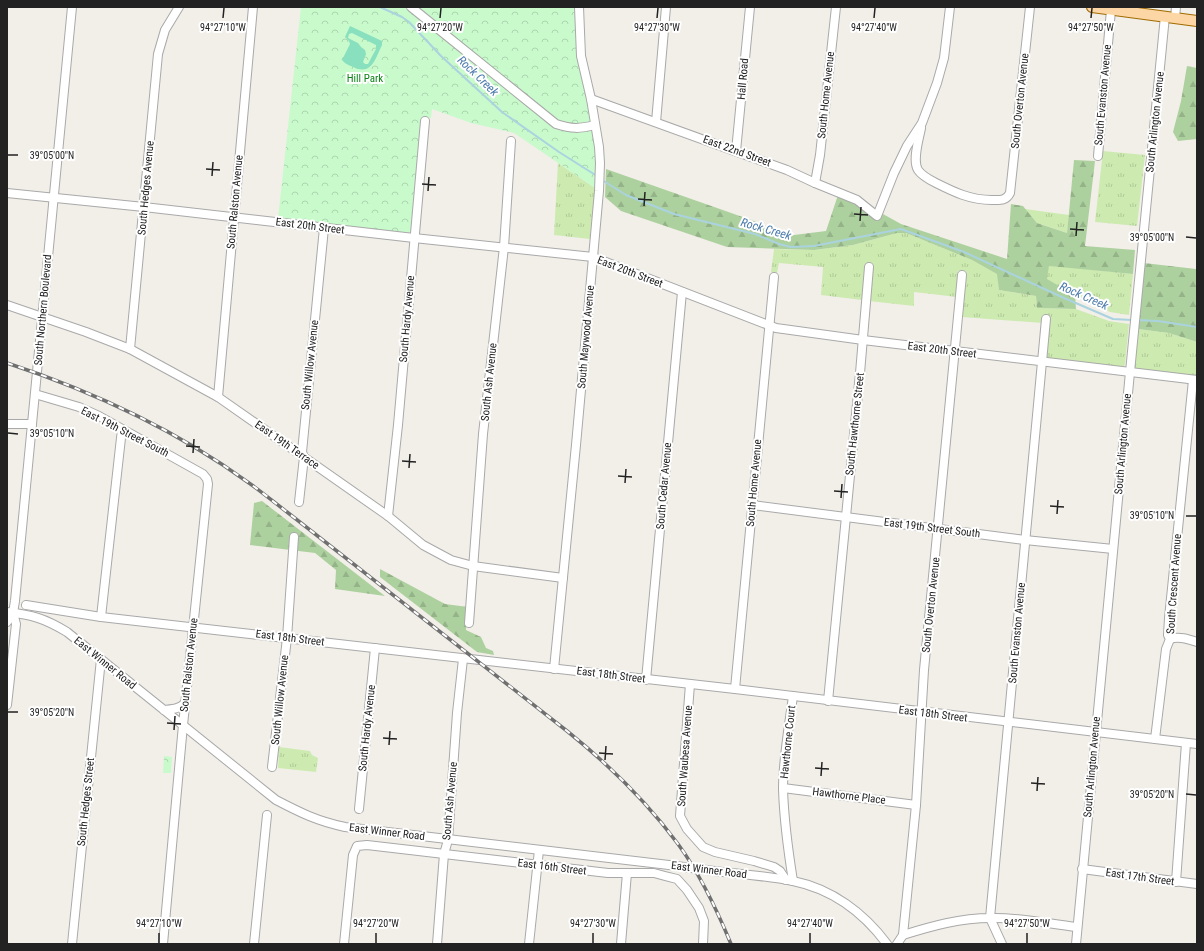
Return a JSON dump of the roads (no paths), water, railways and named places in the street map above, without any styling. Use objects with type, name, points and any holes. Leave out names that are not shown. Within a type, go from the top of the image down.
[{"type":"main road","points":[[1092,7],[1197,20]]},
{"type":"street","name":"South Northern Boulevard","points":[[7,622],[10,612],[32,424],[72,7]]},
{"type":"street","name":"South Hedges Avenue","points":[[130,349],[158,54],[167,27],[179,7]]},
{"type":"street","name":"South Ralston Avenue","points":[[218,397],[253,7]]},
{"type":"street","points":[[411,7],[556,124],[567,128],[579,129],[594,125]]},
{"type":"street","name":"South Maywood Avenue","points":[[554,669],[599,190],[599,147],[594,125],[591,99],[581,56],[579,7]]},
{"type":"street","points":[[656,122],[666,7]]},
{"type":"street","name":"Hall Road","points":[[736,151],[750,7]]},
{"type":"street","name":"South Home Avenue","points":[[815,183],[820,155],[836,7]]},
{"type":"street","points":[[922,123],[944,58],[950,7]]},
{"type":"street","name":"South Overton Avenue","points":[[922,123],[916,152],[918,171],[942,186],[968,197],[981,200],[1003,200],[1009,195],[1030,7]]},
{"type":"street","name":"South Arlington Avenue","points":[[1076,944],[1134,330],[1170,17],[1176,7]]},
{"type":"street","name":"South Evanston Avenue","points":[[1098,156],[1111,10]]},
{"type":"street","name":"East 22nd Street","points":[[591,99],[787,170],[858,200],[876,216],[907,146],[922,123]]},
{"type":"street","name":"South Hardy Avenue","points":[[388,516],[398,425],[425,121]]},
{"type":"street","name":"South Ash Avenue","points":[[469,623],[483,434],[504,247],[511,141]]},
{"type":"street","name":"East 20th Street","points":[[7,192],[593,257],[776,328],[795,332],[1195,380]]},
{"type":"street","name":"South Willow Avenue","points":[[299,502],[304,457],[302,452],[324,228]]},
{"type":"street","name":"South Hawthorne Street","points":[[828,701],[869,267]]},
{"type":"street","name":"South Overton Avenue","points":[[903,935],[916,805],[924,670],[962,275]]},
{"type":"street","name":"South Home Avenue","points":[[735,689],[774,277]]},
{"type":"street","name":"South Cedar Avenue","points":[[646,680],[682,292]]},
{"type":"street","name":"East 19th Terrace","points":[[7,305],[42,316],[130,349],[218,397],[388,516],[424,545],[451,560],[474,566],[563,578]]},
{"type":"street","name":"South Evanston Avenue","points":[[990,918],[1046,319]]},
{"type":"street","name":"South Crescent Avenue","points":[[1155,739],[1166,649],[1170,639],[1168,635],[1169,618],[1195,380]]},
{"type":"street","name":"East 19th Street South","points":[[35,394],[79,407],[99,416],[203,474],[208,482]]},
{"type":"street","points":[[7,424],[32,424]]},
{"type":"street","points":[[101,617],[122,429]]},
{"type":"street","name":"South Ralston Avenue","points":[[163,944],[185,703],[208,482]]},
{"type":"street","name":"East 19th Street South","points":[[752,505],[1025,540],[1113,549]]},
{"type":"street","name":"South Willow Avenue","points":[[272,767],[287,638],[294,537]]},
{"type":"street","name":"East Winner Road","points":[[11,600],[26,605],[47,618],[50,622]]},
{"type":"street","name":"East 18th Street","points":[[26,605],[101,617],[735,689],[1197,744]]},
{"type":"street","name":"South Northern Boulevard","points":[[7,706],[9,676],[16,624],[10,612]]},
{"type":"street","name":"East Winner Road","points":[[10,612],[30,615],[50,622],[67,632],[276,800],[306,816],[345,827],[790,881],[824,891],[851,906],[876,929],[887,944]]},
{"type":"street","points":[[1170,639],[1184,638],[1197,642]]},
{"type":"street","name":"South Hardy Avenue","points":[[360,809],[375,648]]},
{"type":"street","name":"South Hedges Street","points":[[72,944],[101,659]]},
{"type":"street","name":"South Ash Avenue","points":[[437,944],[444,854],[448,840],[457,713],[463,659]]},
{"type":"street","name":"South Waubesa Avenue","points":[[690,684],[680,816],[683,823],[694,839],[703,846],[715,852],[774,867],[790,881]]},
{"type":"street","name":"Hawthorne Court","points":[[783,788],[793,696]]},
{"type":"street","points":[[164,710],[176,709],[185,703]]},
{"type":"street","points":[[1176,882],[1186,743]]},
{"type":"street","points":[[783,788],[785,831],[790,881]]},
{"type":"street","name":"Hawthorne Place","points":[[783,788],[916,805]]},
{"type":"street","points":[[254,944],[267,815]]},
{"type":"street","name":"East 16th Street","points":[[344,944],[353,855],[357,846],[367,845],[608,873],[654,873],[677,879],[687,890],[699,908],[704,921],[703,943]]},
{"type":"street","points":[[529,944],[539,850]]},
{"type":"street","name":"East 17th Street","points":[[1082,869],[1197,884]]},
{"type":"street","points":[[621,944],[627,873]]},
{"type":"street","points":[[897,944],[903,935],[945,923],[968,919],[990,918],[1077,927]]},
{"type":"street","points":[[990,918],[1002,944]]},
{"type":"waterway","name":"Rock Creek","points":[[380,7],[402,17],[409,22],[441,56],[502,112],[559,152],[597,176]]},
{"type":"waterway","name":"Rock Creek","points":[[602,180],[626,195],[674,214],[755,234],[779,244],[791,247],[814,246],[901,229],[964,252],[1113,319],[1132,320]]},
{"type":"waterway","name":"Rock Creek","points":[[1137,320],[1158,321],[1197,327]]},
{"type":"railway","points":[[7,363],[102,399],[163,429],[221,464],[264,494],[567,731],[626,784],[666,828],[694,868],[708,892],[731,944]]},
{"type":"park label","name":"Hill Park","points":[[365,78]]}]
